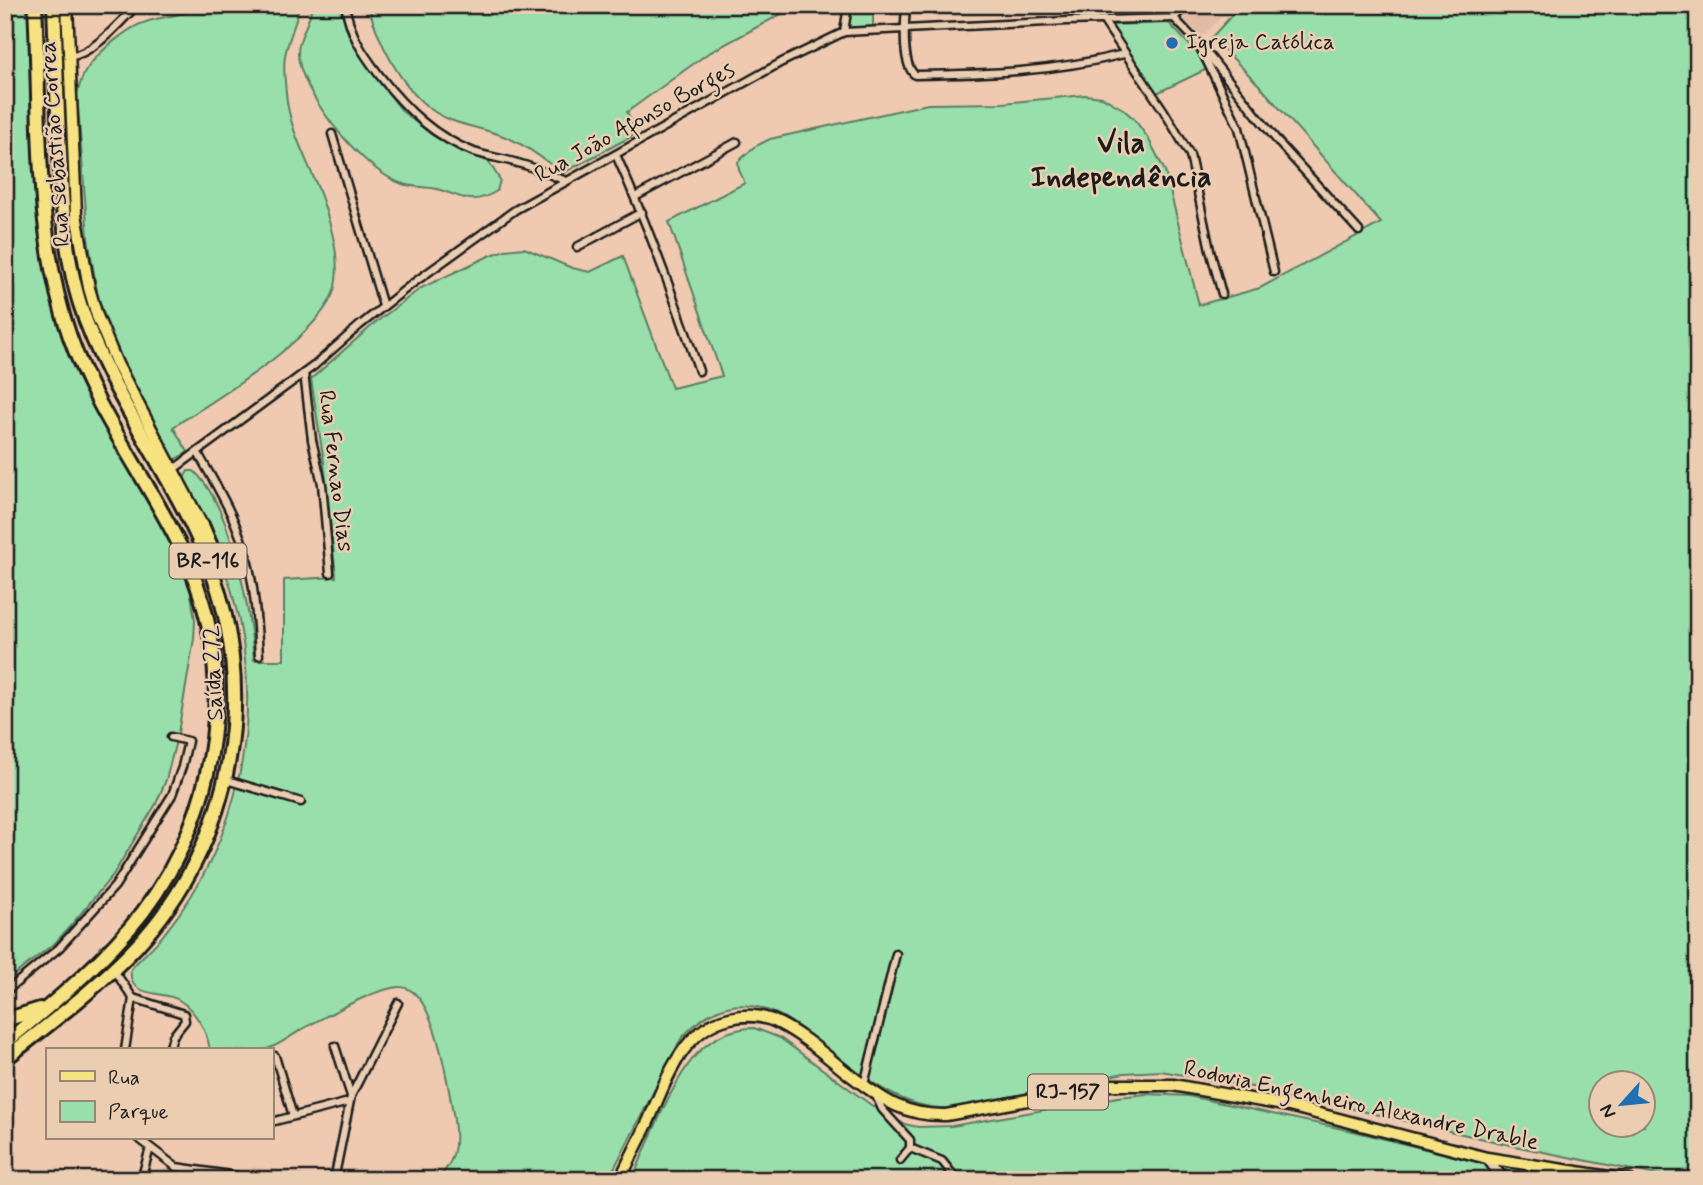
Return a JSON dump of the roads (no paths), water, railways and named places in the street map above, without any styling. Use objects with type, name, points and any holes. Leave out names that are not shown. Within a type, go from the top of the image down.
[{"type":"highway","name":"BR-116","points":[[8,1052],[111,948],[161,886],[186,842],[202,796],[215,723],[216,682],[205,616],[192,572],[160,508],[99,403],[79,359],[61,308],[44,213],[35,5]]},
{"type":"highway","name":"BR-116","points":[[8,1052],[113,969],[157,921],[185,879],[196,861],[226,780],[232,747],[235,694],[226,618],[205,553],[108,374],[87,324],[74,282],[62,201],[54,5]]},
{"type":"highway","name":"Saída 272","points":[[124,958],[141,948],[154,933],[194,875],[216,824],[230,781],[239,703],[236,638],[227,594],[202,526]]},
{"type":"highway","points":[[5,1020],[40,1009],[71,986]]},
{"type":"highway","points":[[5,1070],[8,1052]]},
{"type":"main road","name":"Rua Sebastião Correa","points":[[67,5],[76,214],[89,288],[97,316],[117,364],[202,526]]},
{"type":"main road","name":"Rodovia Engenheiro Alexandre Drable","points":[[620,1180],[686,1046],[702,1029],[725,1019],[745,1016],[760,1017],[782,1025],[864,1086],[900,1108],[934,1115],[1110,1085],[1173,1084],[1289,1106],[1488,1158],[1629,1180]]},
{"type":"street","points":[[68,57],[75,56],[99,41],[137,5]]},
{"type":"street","points":[[345,5],[348,25],[358,46],[405,108],[424,124],[456,144],[475,152],[523,164],[566,181]]},
{"type":"street","points":[[844,32],[848,5]]},
{"type":"street","points":[[906,5],[904,31],[909,66],[911,73],[915,75],[1037,71],[1084,64],[1124,54]]},
{"type":"street","points":[[1186,5],[1174,18],[1198,43],[1279,143],[1359,231]]},
{"type":"street","name":"Rua João Afonso Borges","points":[[174,469],[304,373],[383,306],[488,228],[566,181],[772,67],[844,32],[1174,18]]},
{"type":"street","points":[[1103,20],[1190,155],[1222,294]]},
{"type":"street","points":[[1198,43],[1239,128],[1274,272]]},
{"type":"street","points":[[332,134],[383,306]]},
{"type":"street","points":[[635,197],[737,142]]},
{"type":"street","points":[[616,155],[669,280],[699,371]]},
{"type":"street","points":[[577,247],[642,212]]},
{"type":"street","name":"Rua Fernao Dias","points":[[304,373],[312,440],[322,484],[330,573]]},
{"type":"street","points":[[198,453],[237,528],[254,595],[259,655]]},
{"type":"street","points":[[5,992],[59,948],[89,917],[115,886],[155,825],[173,795],[183,767],[188,741],[171,737]]},
{"type":"street","points":[[230,781],[301,802]]},
{"type":"street","points":[[864,1086],[896,954]]},
{"type":"street","points":[[113,969],[133,998],[182,1012],[186,1019],[173,1037],[170,1048]]},
{"type":"street","points":[[125,1048],[133,998]]},
{"type":"street","points":[[334,1180],[350,1099],[398,1003]]},
{"type":"street","points":[[335,1046],[350,1099]]},
{"type":"street","points":[[275,1056],[293,1116]]},
{"type":"street","points":[[874,1093],[882,1109],[910,1140],[910,1148],[900,1160]]},
{"type":"street","points":[[273,1121],[350,1099]]},
{"type":"street","points":[[140,1140],[176,1167],[237,1176],[245,1180]]},
{"type":"street","points":[[141,1180],[150,1148]]},
{"type":"street","points":[[910,1148],[942,1161],[957,1180]]},
{"type":"street","points":[[1488,1158],[1504,1180]]},
{"type":"place","name":"Igreja Católica","points":[[1172,43]]},
{"type":"district","name":"Vila Independência","points":[[1121,160]]}]
